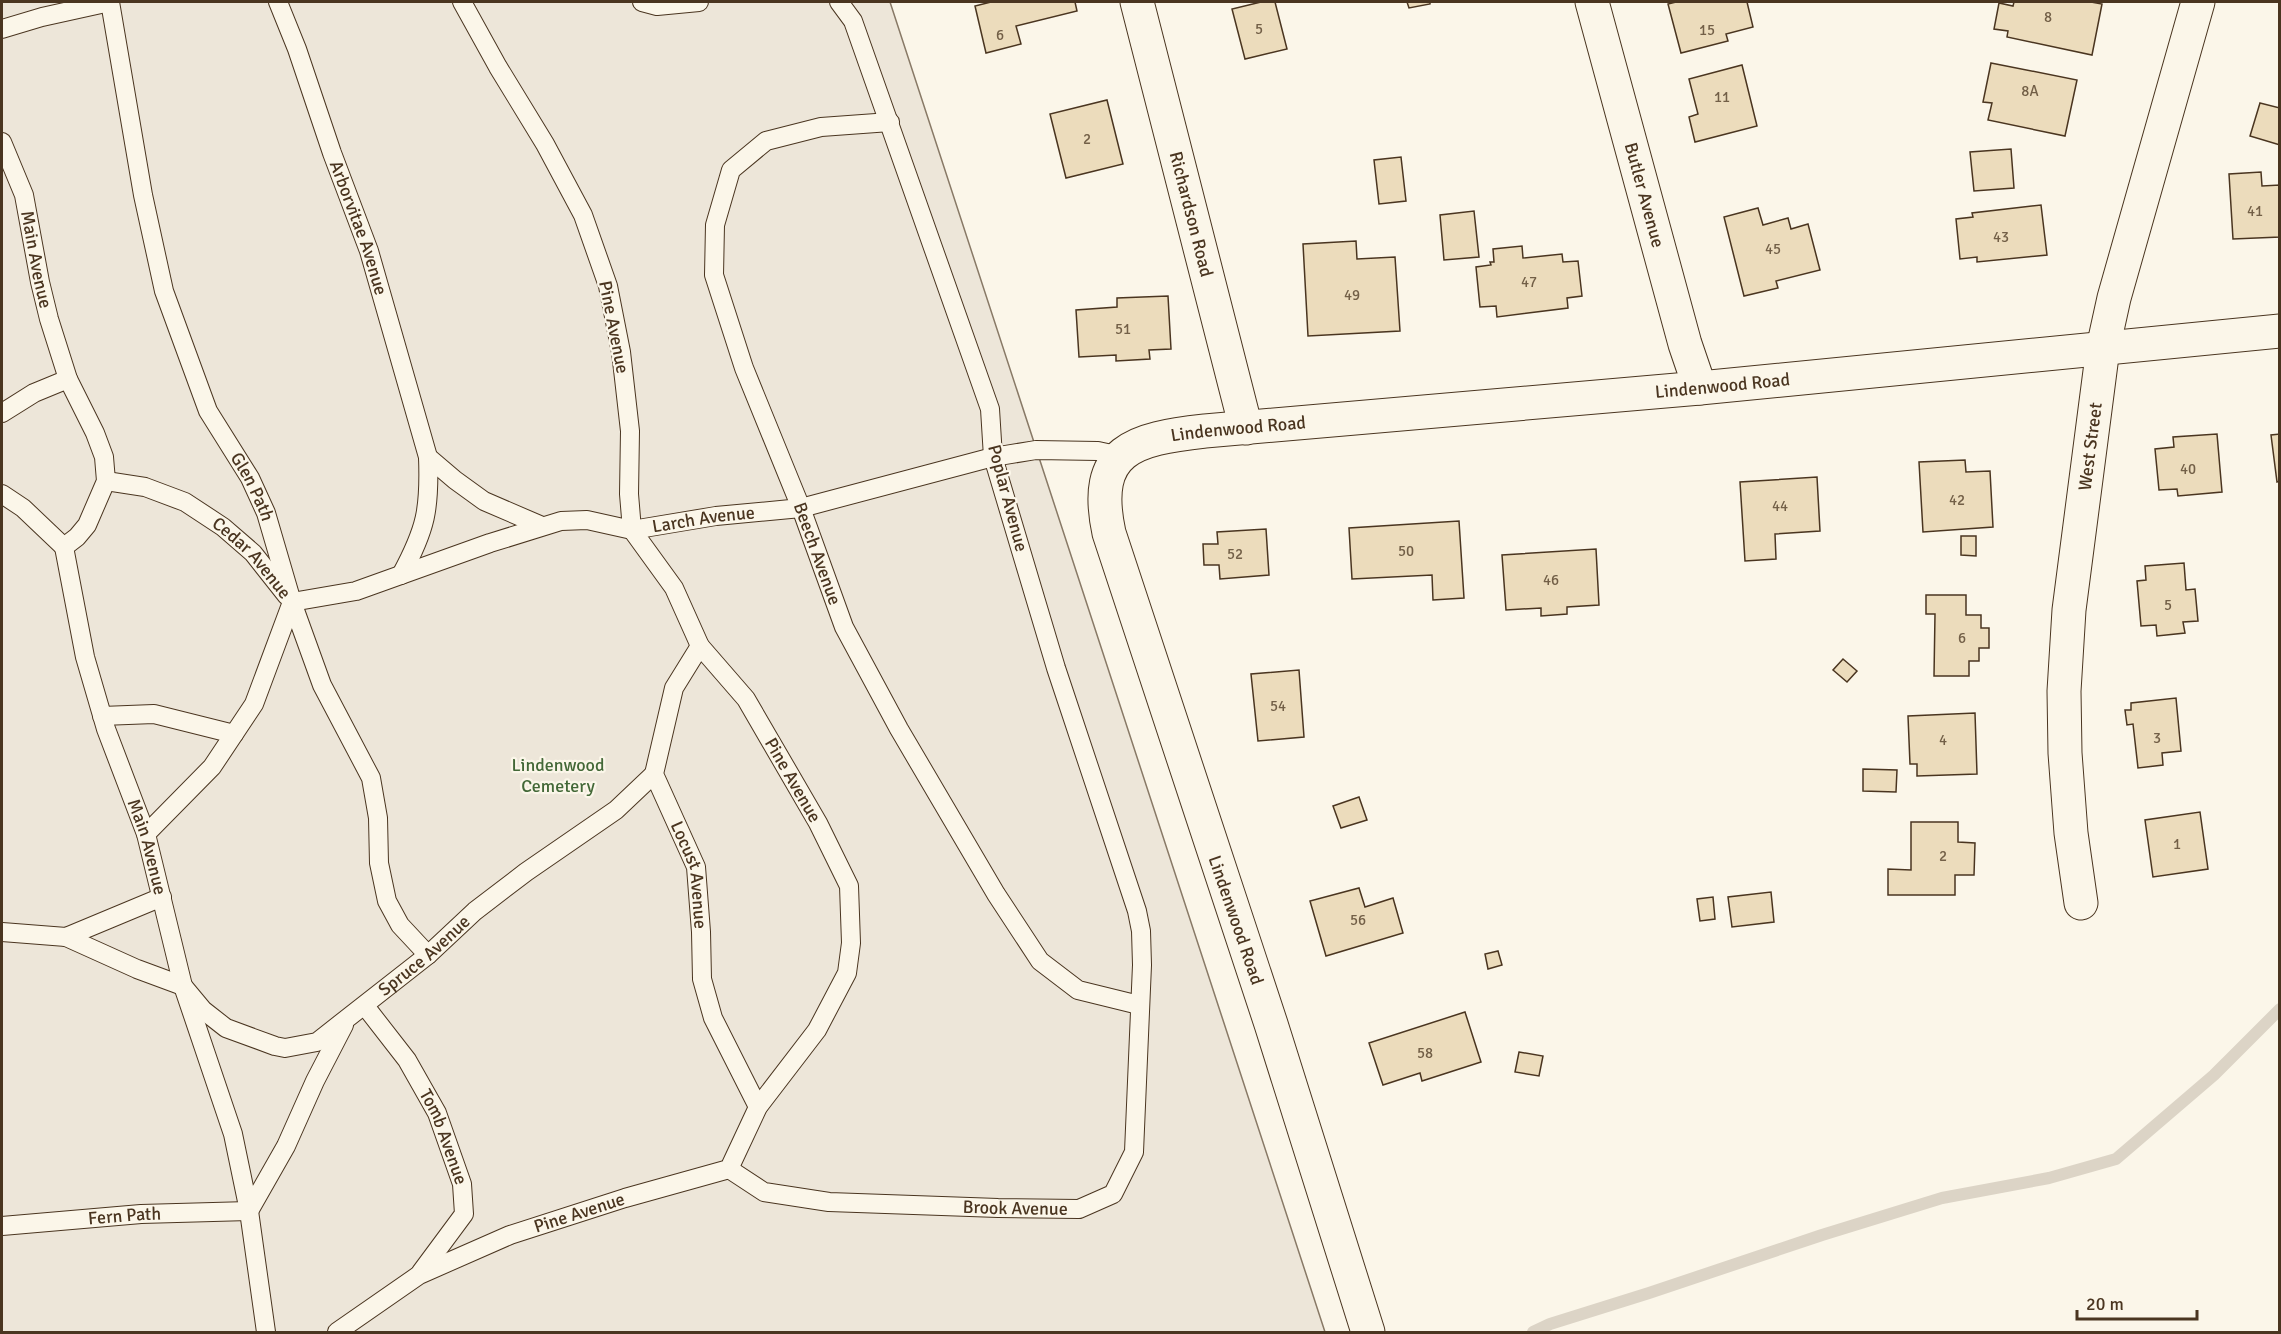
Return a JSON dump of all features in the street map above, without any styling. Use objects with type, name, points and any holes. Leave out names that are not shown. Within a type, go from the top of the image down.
[{"type":"street","name":"Richardson Road","points":[[1137,2],[1246,428]]},
{"type":"street","name":"Butler Avenue","points":[[1592,2],[1685,344],[1700,388]]},
{"type":"street","name":"West Street","points":[[2081,903],[2071,833],[2065,753],[2066,656],[2069,610],[2103,348],[2114,298],[2198,2]]},
{"type":"street","name":"Lindenwood Road","points":[[1368,1332],[1271,1024],[1109,533],[1104,507],[1105,484],[1112,466],[1121,456],[1137,445],[1163,437],[1246,428],[1700,388],[2280,331]]},
{"type":"lane","points":[[2,29],[42,17],[110,2]]},
{"type":"lane","name":"Glen Path","points":[[110,2],[143,195],[164,291],[208,411],[250,478],[266,513],[292,602],[322,685],[372,778],[378,818],[379,863],[387,901],[400,925],[428,955]]},
{"type":"lane","name":"Arborvitae Avenue","points":[[278,2],[369,251],[428,457],[428,509],[414,551],[401,575]]},
{"type":"lane","name":"Pine Avenue","points":[[337,1332],[419,1275],[510,1235],[625,1198],[729,1169],[758,1107],[817,1030],[847,973],[851,943],[849,886],[818,823],[746,699],[700,646],[674,588],[632,530],[629,494],[630,431],[621,352],[608,286],[583,215],[545,144],[462,2]]},
{"type":"lane","points":[[642,2],[657,6],[699,2]]},
{"type":"lane","name":"Poplar Avenue","points":[[840,2],[853,21],[990,409],[993,456],[1056,668],[1137,911],[1141,931],[1142,964],[1139,1005]]},
{"type":"lane","name":"Beech Avenue","points":[[890,122],[821,127],[766,141],[731,170],[715,225],[714,274],[744,368],[801,508],[844,627],[899,729],[996,894],[1040,961],[1078,990],[1139,1005]]},
{"type":"lane","name":"Main Avenue","points":[[2,142],[24,195],[48,319],[68,380],[104,456],[106,481]]},
{"type":"lane","points":[[2,413],[34,393],[68,380]]},
{"type":"lane","name":"Larch Avenue","points":[[292,602],[356,591],[561,521],[587,520],[632,530],[716,516],[801,508],[993,456],[1036,450],[1098,451],[1121,456]]},
{"type":"lane","points":[[428,457],[454,480],[484,501],[542,526]]},
{"type":"lane","points":[[2,494],[23,508],[64,547],[87,525],[106,481]]},
{"type":"lane","name":"Cedar Avenue","points":[[106,481],[145,487],[185,502],[223,527],[253,554],[292,602],[255,704],[212,767],[146,834]]},
{"type":"lane","name":"Main Avenue","points":[[64,547],[85,657],[102,716],[146,834],[183,987],[233,1134],[249,1211],[266,1332]]},
{"type":"lane","points":[[654,774],[674,688],[700,646]]},
{"type":"lane","points":[[102,716],[154,714],[234,734]]},
{"type":"lane","name":"Spruce Avenue","points":[[183,987],[203,1010],[226,1028],[285,1048],[317,1042],[428,955],[475,911],[526,872],[616,810],[654,774]]},
{"type":"lane","name":"Locust Avenue","points":[[654,774],[696,867],[702,978],[713,1018],[758,1107]]},
{"type":"lane","points":[[66,937],[162,897]]},
{"type":"lane","points":[[2,932],[66,937],[136,969],[183,987]]},
{"type":"lane","name":"Brook Avenue","points":[[729,1169],[764,1192],[829,1202],[1079,1209],[1113,1194],[1134,1152],[1139,1005]]},
{"type":"lane","name":"Tomb Avenue","points":[[365,1006],[407,1060],[437,1113],[462,1184],[464,1214],[419,1275]]},
{"type":"lane","points":[[249,1211],[286,1146],[346,1021]]},
{"type":"lane","name":"Fern Path","points":[[2,1226],[141,1214],[249,1211]]},
{"type":"green space","name":"Lindenwood Cemetery","points":[[2,2],[890,2],[1325,1332],[2,1332]]},
{"type":"building","points":[[991,2],[1075,2],[1077,11],[1016,26],[1021,44],[986,53],[975,6]]},
{"type":"building","points":[[1261,2],[1275,2],[1287,49],[1245,59],[1232,9]]},
{"type":"building","points":[[1407,2],[1430,2],[1430,4],[1409,8]]},
{"type":"building","points":[[1747,2],[1753,27],[1726,34],[1728,41],[1681,53],[1668,4]]},
{"type":"building","points":[[2014,2],[2102,4],[2092,55],[2007,37],[2008,31],[1994,29],[1999,3],[2013,6]]},
{"type":"building","points":[[1991,63],[2077,80],[2065,136],[1988,120],[1992,103],[1983,102]]},
{"type":"building","points":[[1742,65],[1757,126],[1695,142],[1689,117],[1698,114],[1689,79]]},
{"type":"building","points":[[1107,100],[1123,164],[1066,178],[1050,114]]},
{"type":"building","points":[[2260,103],[2280,108],[2280,145],[2250,136]]},
{"type":"building","points":[[2011,149],[2014,188],[1974,191],[1970,152]]},
{"type":"building","points":[[1401,157],[1406,201],[1379,204],[1374,160]]},
{"type":"building","points":[[2261,172],[2262,186],[2280,185],[2280,237],[2233,239],[2229,174]]},
{"type":"building","points":[[2041,205],[2047,255],[1977,262],[1977,257],[1960,259],[1956,219],[1973,217],[1972,213]]},
{"type":"building","points":[[1758,208],[1763,225],[1788,218],[1791,229],[1808,224],[1820,270],[1776,281],[1778,288],[1744,296],[1724,217]]},
{"type":"building","points":[[1474,211],[1479,257],[1444,260],[1440,215]]},
{"type":"building","points":[[1356,241],[1357,259],[1395,257],[1400,331],[1308,336],[1303,244]]},
{"type":"building","points":[[1522,246],[1523,258],[1562,254],[1563,262],[1578,261],[1582,296],[1567,298],[1568,308],[1497,317],[1496,306],[1480,307],[1476,267],[1491,265],[1490,262],[1494,262],[1493,249]]},
{"type":"building","points":[[1168,296],[1171,349],[1149,350],[1150,359],[1116,361],[1116,355],[1079,357],[1076,310],[1117,307],[1117,298]]},
{"type":"building","points":[[2217,434],[2222,492],[2178,496],[2177,489],[2159,490],[2155,449],[2174,447],[2173,437]]},
{"type":"building","points":[[2280,434],[2280,481],[2277,482],[2271,435]]},
{"type":"building","points":[[1965,460],[1966,472],[1990,471],[1993,527],[1923,532],[1919,462]]},
{"type":"building","points":[[1817,477],[1820,531],[1775,534],[1776,559],[1745,561],[1740,482]]},
{"type":"building","points":[[1459,521],[1464,598],[1433,600],[1432,575],[1352,579],[1349,528]]},
{"type":"building","points":[[1266,529],[1269,575],[1220,579],[1219,565],[1204,565],[1203,544],[1218,544],[1217,532]]},
{"type":"building","points":[[1961,536],[1976,536],[1976,556],[1961,555]]},
{"type":"building","points":[[1596,549],[1599,605],[1567,607],[1567,614],[1541,616],[1541,608],[1506,610],[1502,555]]},
{"type":"building","points":[[2184,563],[2186,590],[2195,589],[2198,621],[2183,622],[2185,633],[2157,636],[2156,625],[2141,626],[2137,581],[2146,580],[2145,566]]},
{"type":"building","points":[[1926,595],[1966,595],[1966,615],[1981,615],[1981,628],[1989,628],[1989,648],[1979,648],[1979,661],[1969,661],[1969,676],[1934,676],[1935,614],[1926,614]]},
{"type":"building","points":[[1843,659],[1857,671],[1847,682],[1833,670]]},
{"type":"building","points":[[1299,670],[1304,737],[1258,741],[1251,674]]},
{"type":"building","points":[[2176,698],[2181,751],[2162,753],[2163,765],[2138,768],[2133,724],[2127,725],[2125,710],[2131,710],[2131,703]]},
{"type":"building","points":[[1975,713],[1977,774],[1917,776],[1917,764],[1910,764],[1908,716]]},
{"type":"building","points":[[1863,769],[1897,770],[1896,792],[1863,791]]},
{"type":"building","points":[[1359,797],[1367,820],[1341,828],[1333,806]]},
{"type":"building","points":[[2200,812],[2208,869],[2153,877],[2145,820]]},
{"type":"building","points":[[1911,822],[1958,822],[1958,842],[1975,843],[1974,875],[1955,875],[1955,895],[1888,895],[1888,869],[1911,870]]},
{"type":"building","points":[[1359,888],[1365,907],[1393,898],[1403,933],[1326,956],[1310,901]]},
{"type":"building","points":[[1771,892],[1774,922],[1732,927],[1728,897]]},
{"type":"building","points":[[1713,897],[1715,919],[1700,921],[1697,899]]},
{"type":"building","points":[[1498,951],[1502,965],[1488,969],[1485,954]]},
{"type":"building","points":[[1465,1012],[1481,1062],[1422,1081],[1420,1073],[1383,1085],[1369,1043]]},
{"type":"building","points":[[1519,1052],[1543,1056],[1539,1076],[1515,1072]]},
{"type":"waterway","points":[[1533,1332],[1550,1324],[1942,1198],[2049,1178],[2116,1159],[2214,1075],[2280,1009]]}]
